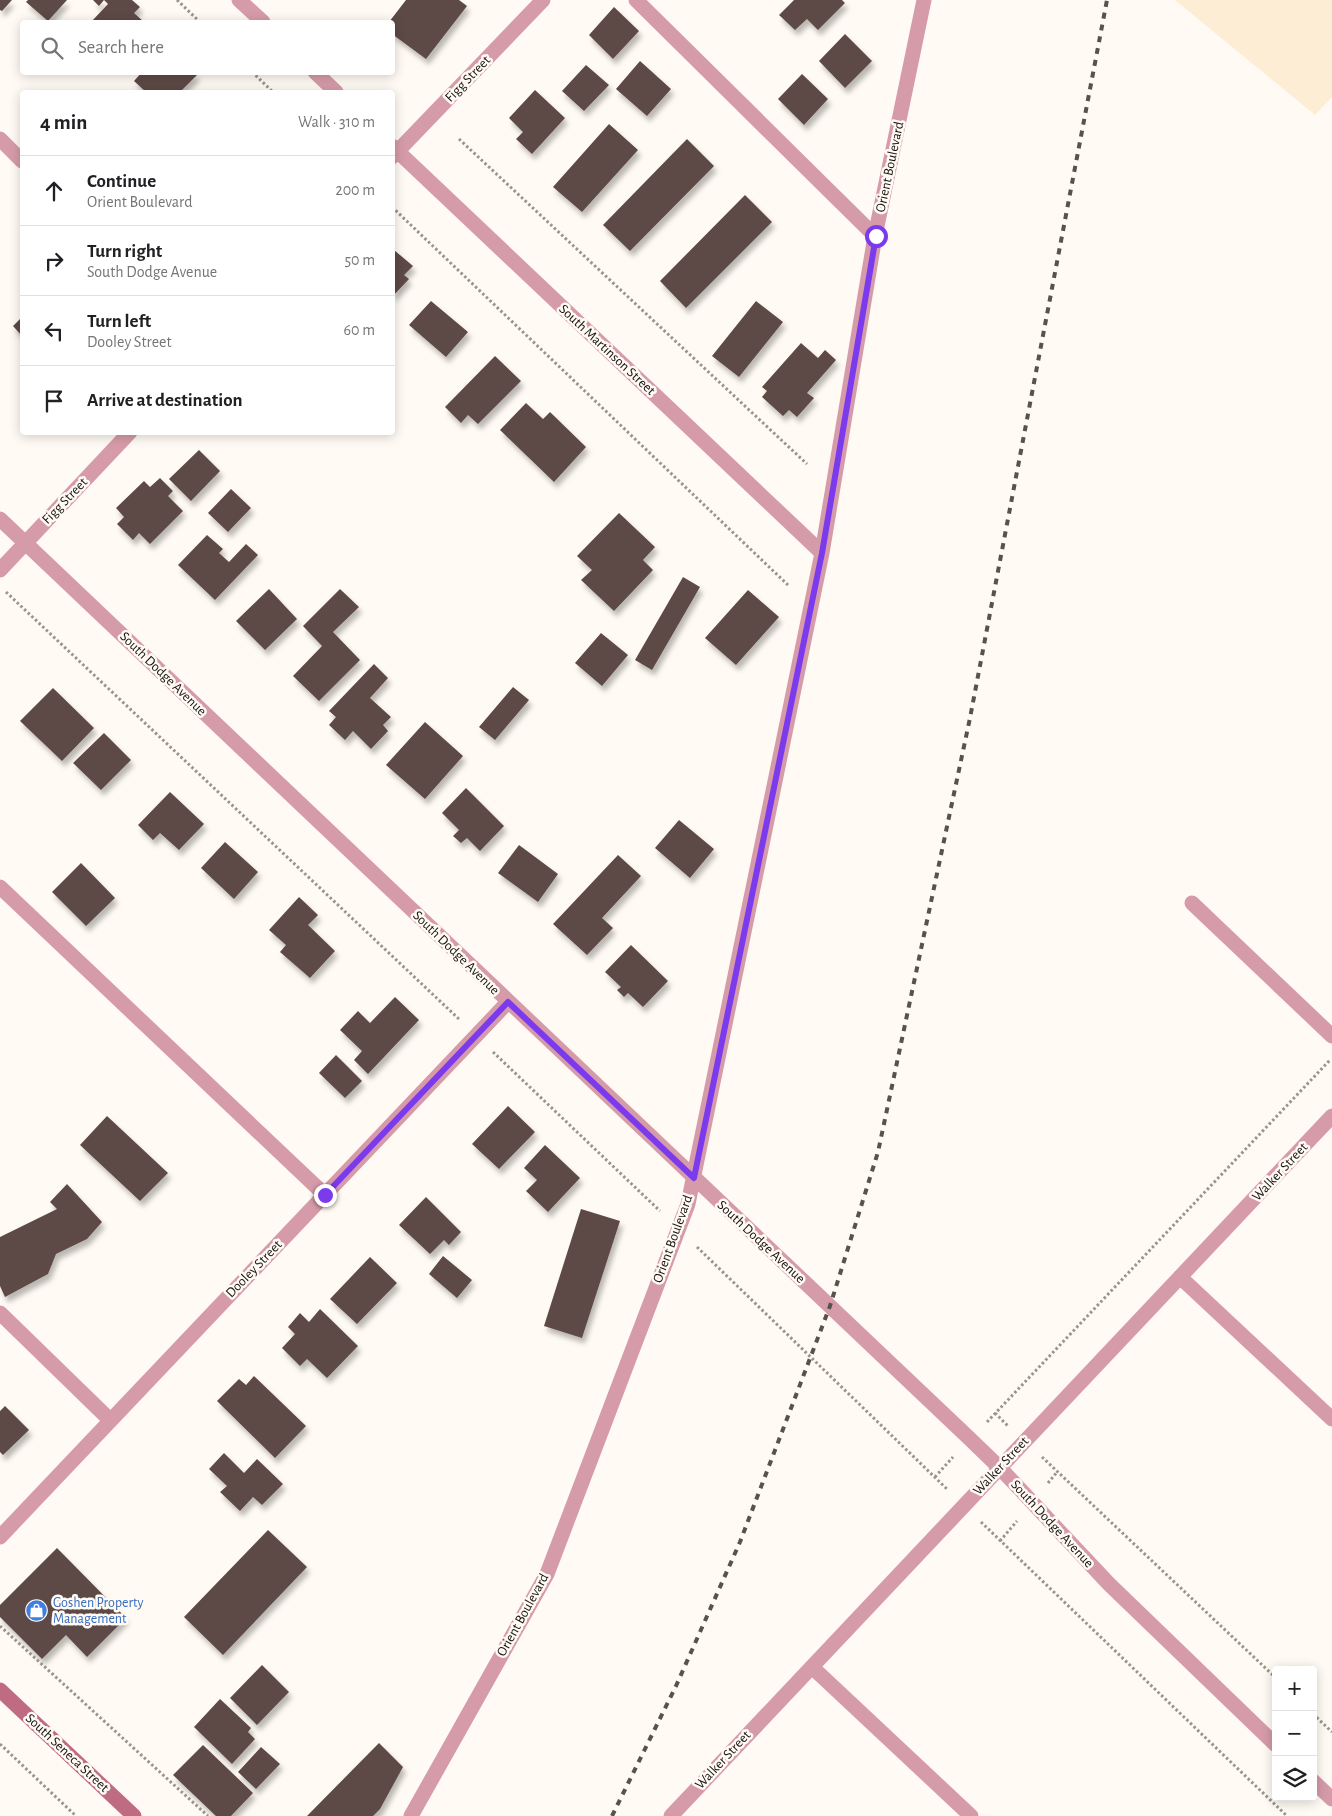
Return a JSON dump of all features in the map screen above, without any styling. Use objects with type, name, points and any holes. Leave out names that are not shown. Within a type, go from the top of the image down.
[{"type":"street","points":[[240,0],[261,20]]},
{"type":"street","name":"Figg Street","points":[[395,151],[543,0]]},
{"type":"street","points":[[636,0],[876,236]]},
{"type":"street","name":"Orient Boulevard","points":[[411,1816],[547,1574],[688,1204],[822,553],[876,236],[924,0]]},
{"type":"street","points":[[319,75],[334,90]]},
{"type":"street","points":[[0,139],[20,158]]},
{"type":"street","name":"South Martinson Street","points":[[395,153],[822,553]]},
{"type":"street","name":"Figg Street","points":[[0,570],[127,435]]},
{"type":"street","name":"South Dodge Avenue","points":[[0,519],[1000,1468],[1109,1584],[1272,1741]]},
{"type":"street","points":[[0,887],[325,1195]]},
{"type":"street","points":[[1192,903],[1332,1036]]},
{"type":"street","name":"Dooley Street","points":[[0,1537],[508,1002]]},
{"type":"street","name":"Walker Street","points":[[671,1816],[1332,1116]]},
{"type":"street","points":[[1180,1278],[1332,1419]]},
{"type":"street","points":[[0,1313],[110,1420]]},
{"type":"street","points":[[812,1666],[971,1816]]},
{"type":"street","name":"South Seneca Street","points":[[0,1690],[134,1816]]},
{"type":"street","points":[[1317,1785],[1332,1799]]},
{"type":"path","points":[[176,0],[198,20]]},
{"type":"path","points":[[255,75],[271,90]]},
{"type":"path","points":[[459,139],[808,464]]},
{"type":"path","points":[[395,210],[788,585]]},
{"type":"path","points":[[0,586],[328,894],[1287,1816]]},
{"type":"path","points":[[935,1477],[1332,1058]]},
{"type":"path","points":[[995,1413],[1272,1674]]},
{"type":"path","points":[[0,1626],[208,1816]]},
{"type":"path","points":[[1317,1718],[1332,1732]]},
{"type":"path","points":[[0,1744],[76,1816]]},
{"type":"shaded area","points":[[1175,0],[1332,0],[1332,97],[1315,115]]},
{"type":"building","points":[[0,0],[12,0],[2,11],[0,10]]},
{"type":"building","points":[[28,0],[67,0],[49,20],[26,2]]},
{"type":"building","points":[[93,0],[104,0],[99,6]]},
{"type":"building","points":[[104,0],[132,0],[140,7],[134,13],[142,20],[93,20],[108,4]]},
{"type":"building","points":[[406,0],[459,0],[467,6],[426,59],[395,36],[395,20],[391,20]]},
{"type":"building","points":[[794,0],[842,0],[845,3],[818,30],[807,19],[795,30],[779,15]]},
{"type":"building","points":[[614,7],[639,31],[613,59],[589,35]]},
{"type":"building","points":[[845,34],[872,61],[845,88],[819,61]]},
{"type":"building","points":[[640,61],[671,89],[647,116],[616,89]]},
{"type":"building","points":[[586,65],[609,85],[584,111],[562,91]]},
{"type":"building","points":[[802,74],[828,99],[804,125],[778,99]]},
{"type":"building","points":[[139,75],[197,75],[182,90],[144,90],[134,81]]},
{"type":"building","points":[[535,90],[565,118],[532,154],[516,139],[523,132],[509,118]]},
{"type":"building","points":[[609,124],[638,150],[582,212],[553,187]]},
{"type":"building","points":[[687,139],[714,166],[630,251],[603,225]]},
{"type":"building","points":[[745,195],[772,222],[686,308],[660,281]]},
{"type":"building","points":[[395,251],[413,266],[404,275],[409,279],[395,294]]},
{"type":"building","points":[[431,301],[468,332],[446,357],[409,325]]},
{"type":"building","points":[[756,301],[783,322],[739,377],[712,356]]},
{"type":"building","points":[[20,319],[20,334],[13,326]]},
{"type":"building","points":[[801,343],[818,358],[825,350],[836,360],[807,393],[814,398],[797,417],[789,410],[783,416],[762,397],[767,391],[762,387]]},
{"type":"building","points":[[495,356],[521,381],[478,424],[468,415],[461,423],[445,407]]},
{"type":"building","points":[[526,403],[543,419],[550,412],[586,447],[554,482],[500,430]]},
{"type":"building","points":[[199,450],[220,471],[191,501],[169,479]]},
{"type":"building","points":[[160,478],[173,491],[168,496],[183,511],[150,544],[139,533],[133,540],[117,524],[124,517],[116,508],[144,481],[150,487]]},
{"type":"building","points":[[231,489],[251,508],[228,532],[208,513]]},
{"type":"building","points":[[619,513],[655,547],[643,560],[653,570],[614,611],[581,580],[592,570],[577,556]]},
{"type":"building","points":[[207,535],[223,549],[219,553],[229,562],[246,544],[258,555],[215,600],[178,565]]},
{"type":"building","points":[[683,577],[700,587],[652,670],[635,660]]},
{"type":"building","points":[[269,589],[297,619],[265,650],[236,621]]},
{"type":"building","points":[[340,589],[359,607],[333,632],[360,660],[319,701],[293,676],[322,646],[303,626]]},
{"type":"building","points":[[748,590],[779,617],[736,665],[705,638]]},
{"type":"building","points":[[601,633],[628,655],[602,686],[575,663]]},
{"type":"building","points":[[374,664],[388,678],[370,698],[391,717],[383,725],[388,731],[371,749],[353,731],[345,740],[329,725],[336,717],[329,711]]},
{"type":"building","points":[[513,687],[529,700],[495,740],[479,727]]},
{"type":"building","points":[[53,688],[94,728],[62,761],[20,721]]},
{"type":"building","points":[[425,722],[463,756],[425,799],[386,765]]},
{"type":"building","points":[[104,733],[131,760],[101,790],[73,763]]},
{"type":"building","points":[[466,788],[504,826],[480,851],[467,838],[461,843],[453,836],[459,830],[442,813]]},
{"type":"building","points":[[170,792],[204,824],[179,850],[160,833],[153,840],[138,825]]},
{"type":"building","points":[[679,820],[714,849],[690,878],[655,848]]},
{"type":"building","points":[[225,842],[258,872],[234,899],[201,868]]},
{"type":"building","points":[[519,845],[558,874],[538,902],[498,873]]},
{"type":"building","points":[[618,855],[641,876],[602,918],[613,928],[587,955],[553,924]]},
{"type":"building","points":[[81,863],[115,898],[86,926],[52,892]]},
{"type":"building","points":[[299,897],[318,915],[308,925],[335,951],[310,978],[280,952],[286,945],[269,930]]},
{"type":"building","points":[[631,945],[668,981],[643,1007],[628,993],[624,997],[617,990],[621,987],[605,972]]},
{"type":"building","points":[[395,997],[419,1020],[368,1074],[354,1060],[362,1051],[340,1030],[358,1011],[370,1023]]},
{"type":"building","points":[[336,1055],[362,1081],[345,1098],[319,1073]]},
{"type":"building","points":[[508,1106],[535,1132],[499,1169],[472,1144]]},
{"type":"building","points":[[107,1116],[168,1173],[140,1201],[80,1145]]},
{"type":"building","points":[[545,1145],[580,1178],[548,1212],[526,1191],[537,1180],[524,1168]]},
{"type":"building","points":[[67,1184],[102,1222],[87,1239],[56,1254],[48,1274],[5,1297],[0,1286],[0,1237],[57,1209],[50,1202]]},
{"type":"building","points":[[426,1197],[461,1232],[449,1245],[444,1240],[430,1254],[399,1225]]},
{"type":"building","points":[[581,1209],[620,1221],[582,1338],[544,1326]]},
{"type":"building","points":[[443,1256],[472,1280],[457,1298],[429,1274]]},
{"type":"building","points":[[370,1257],[397,1283],[357,1324],[330,1299]]},
{"type":"building","points":[[320,1309],[358,1346],[327,1378],[307,1359],[300,1366],[282,1348],[295,1334],[288,1327],[300,1313],[309,1322]]},
{"type":"building","points":[[254,1376],[306,1426],[275,1458],[217,1401],[239,1379],[246,1385]]},
{"type":"building","points":[[5,1406],[29,1430],[3,1455],[0,1452],[0,1411]]},
{"type":"building","points":[[224,1453],[244,1473],[257,1459],[283,1484],[262,1505],[253,1497],[240,1511],[220,1492],[227,1486],[209,1469]]},
{"type":"building","points":[[268,1530],[307,1567],[223,1655],[184,1617]]},
{"type":"building","points":[[57,1548],[126,1618],[87,1657],[66,1635],[42,1659],[0,1617],[0,1605]]},
{"type":"building","points":[[262,1665],[289,1692],[257,1725],[230,1698]]},
{"type":"building","points":[[220,1699],[251,1728],[248,1732],[255,1739],[232,1764],[194,1727]]},
{"type":"building","points":[[379,1743],[403,1767],[380,1809],[373,1816],[307,1816]]},
{"type":"building","points":[[203,1745],[253,1793],[231,1816],[216,1816],[173,1775]]},
{"type":"building","points":[[261,1747],[280,1764],[256,1789],[238,1772]]},
{"type":"railway","points":[[612,1816],[676,1686],[740,1542],[830,1306],[878,1152],[970,718],[1107,0]]},
{"type":"place","name":"Goshen Property Management","points":[[37,1611]]},
{"type":"route","points":[[325,1195],[508,1002],[694,1178],[822,553],[876,236]]}]
